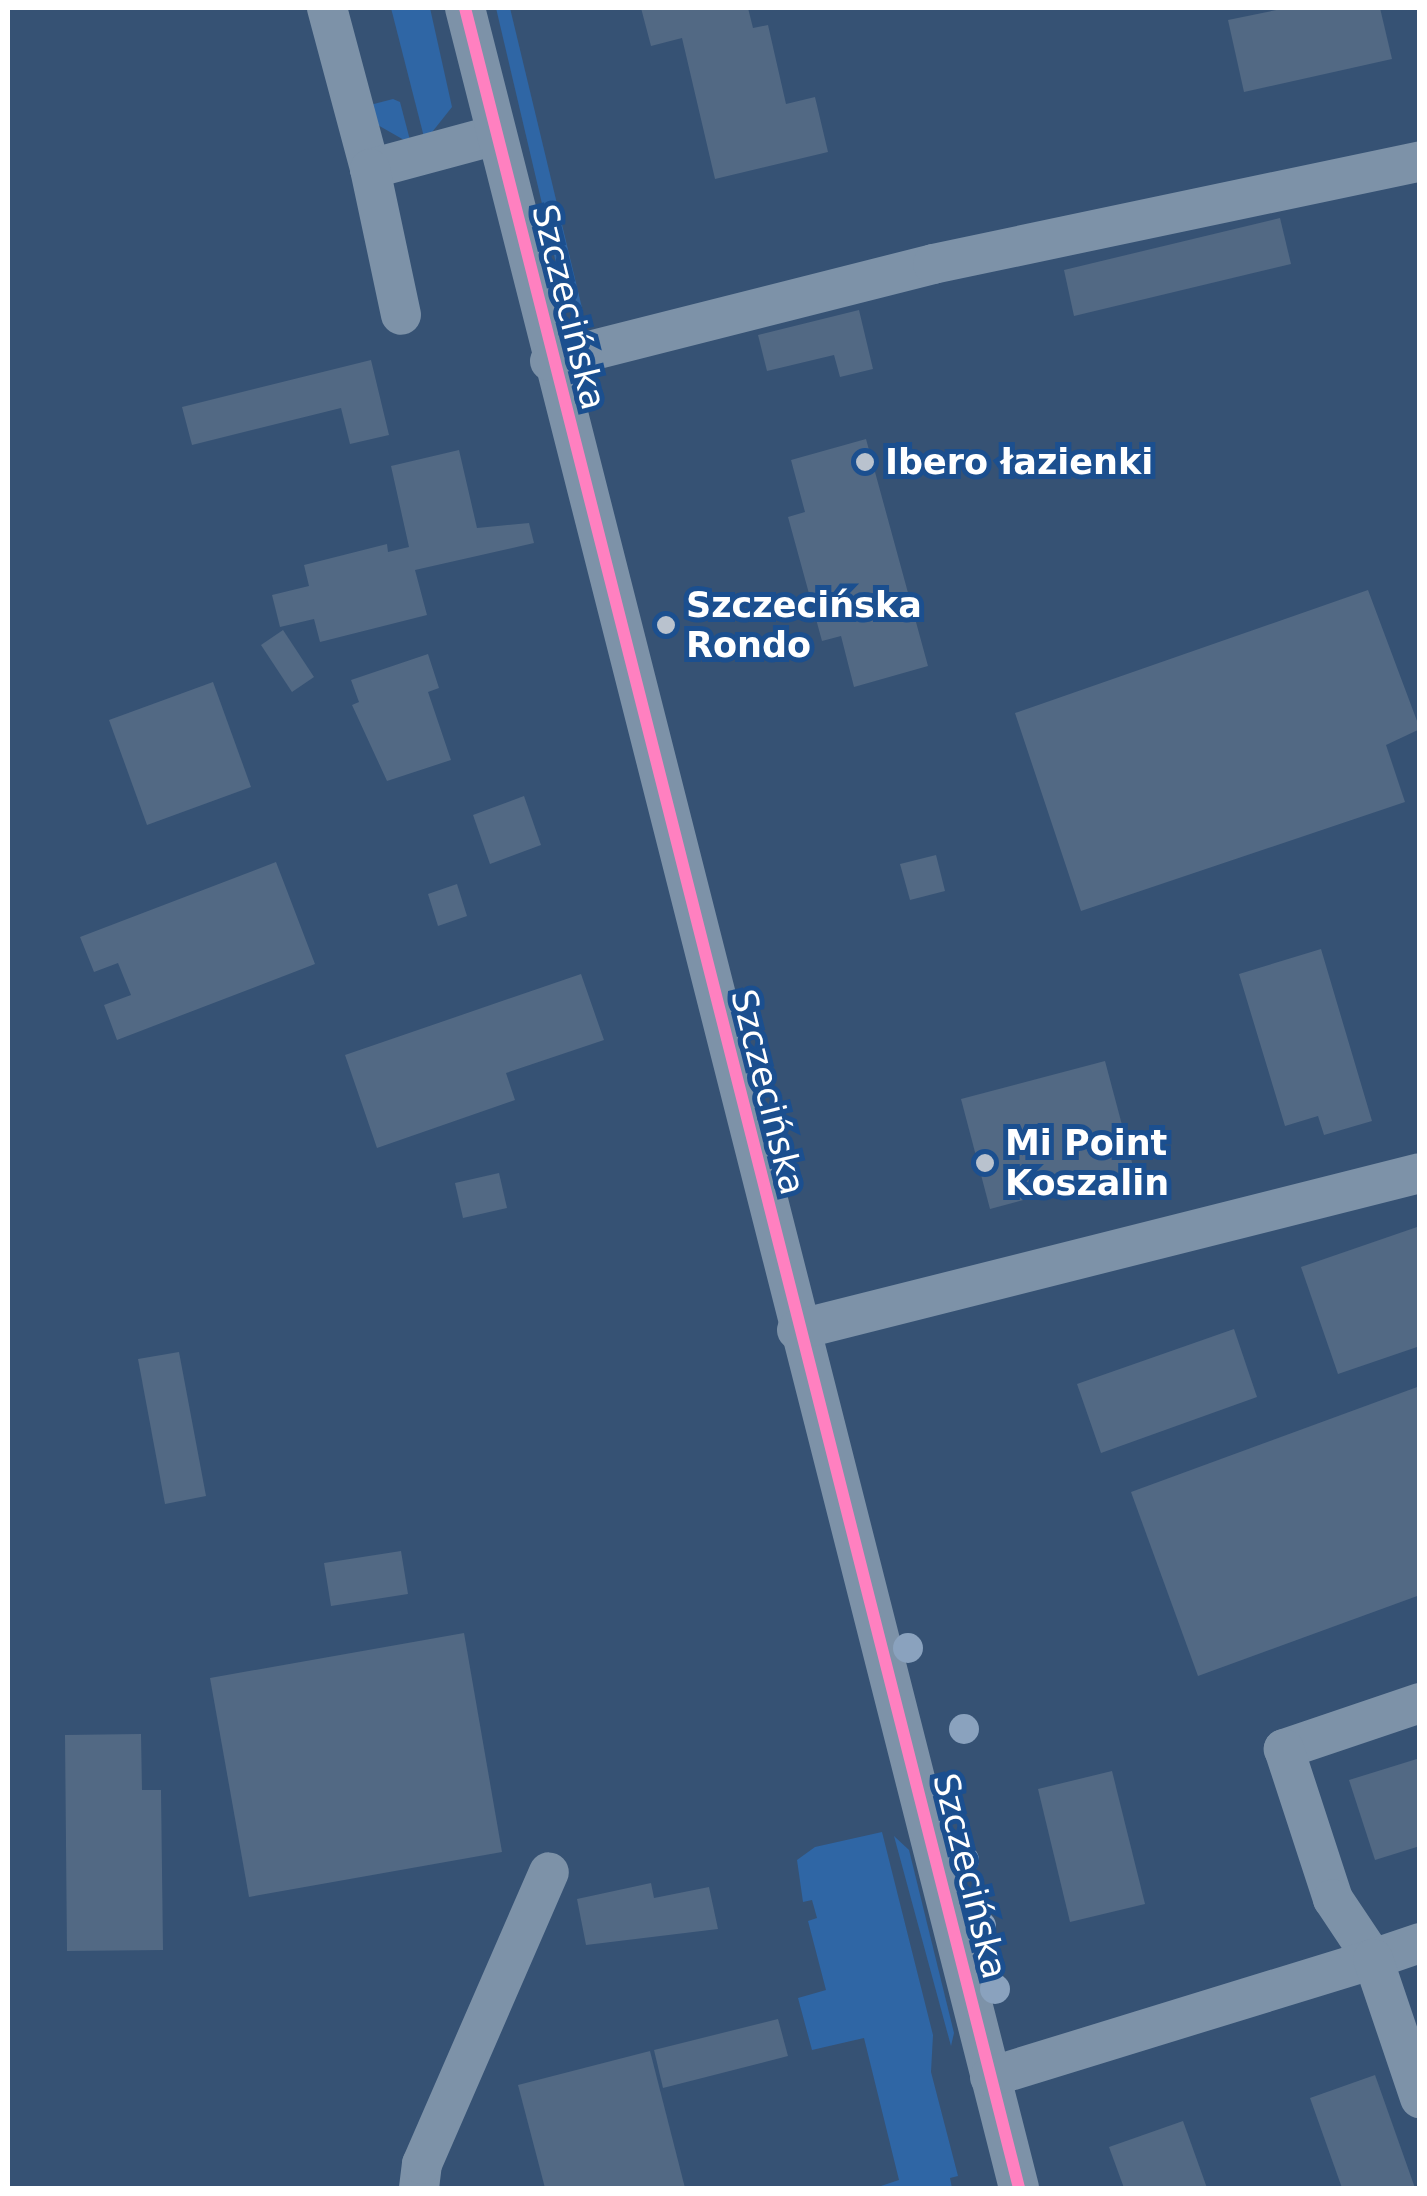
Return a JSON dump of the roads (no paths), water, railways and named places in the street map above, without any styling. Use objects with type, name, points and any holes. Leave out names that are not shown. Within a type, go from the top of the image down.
[{"type":"street","points":[[327,8],[370,169],[401,315]]},
{"type":"street","name":"Szczecińska","points":[[465,8],[550,361],[1020,2188]]},
{"type":"street","points":[[370,169],[496,135]]},
{"type":"street","points":[[550,361],[933,264],[1420,161]]},
{"type":"street","points":[[797,1330],[1420,1172]]},
{"type":"street","points":[[1420,1703],[1284,1749],[1332,1899],[1373,1959],[1420,2098]]},
{"type":"street","points":[[420,2188],[443,2113],[550,1872]]},
{"type":"street","points":[[990,2077],[1420,1944]]},
{"type":"place","name":"Ibero łazienki","points":[[865,462]]},
{"type":"place","name":"Szczecińska Rondo","points":[[666,625]]},
{"type":"place","name":"Mi Point Koszalin","points":[[985,1163]]}]
